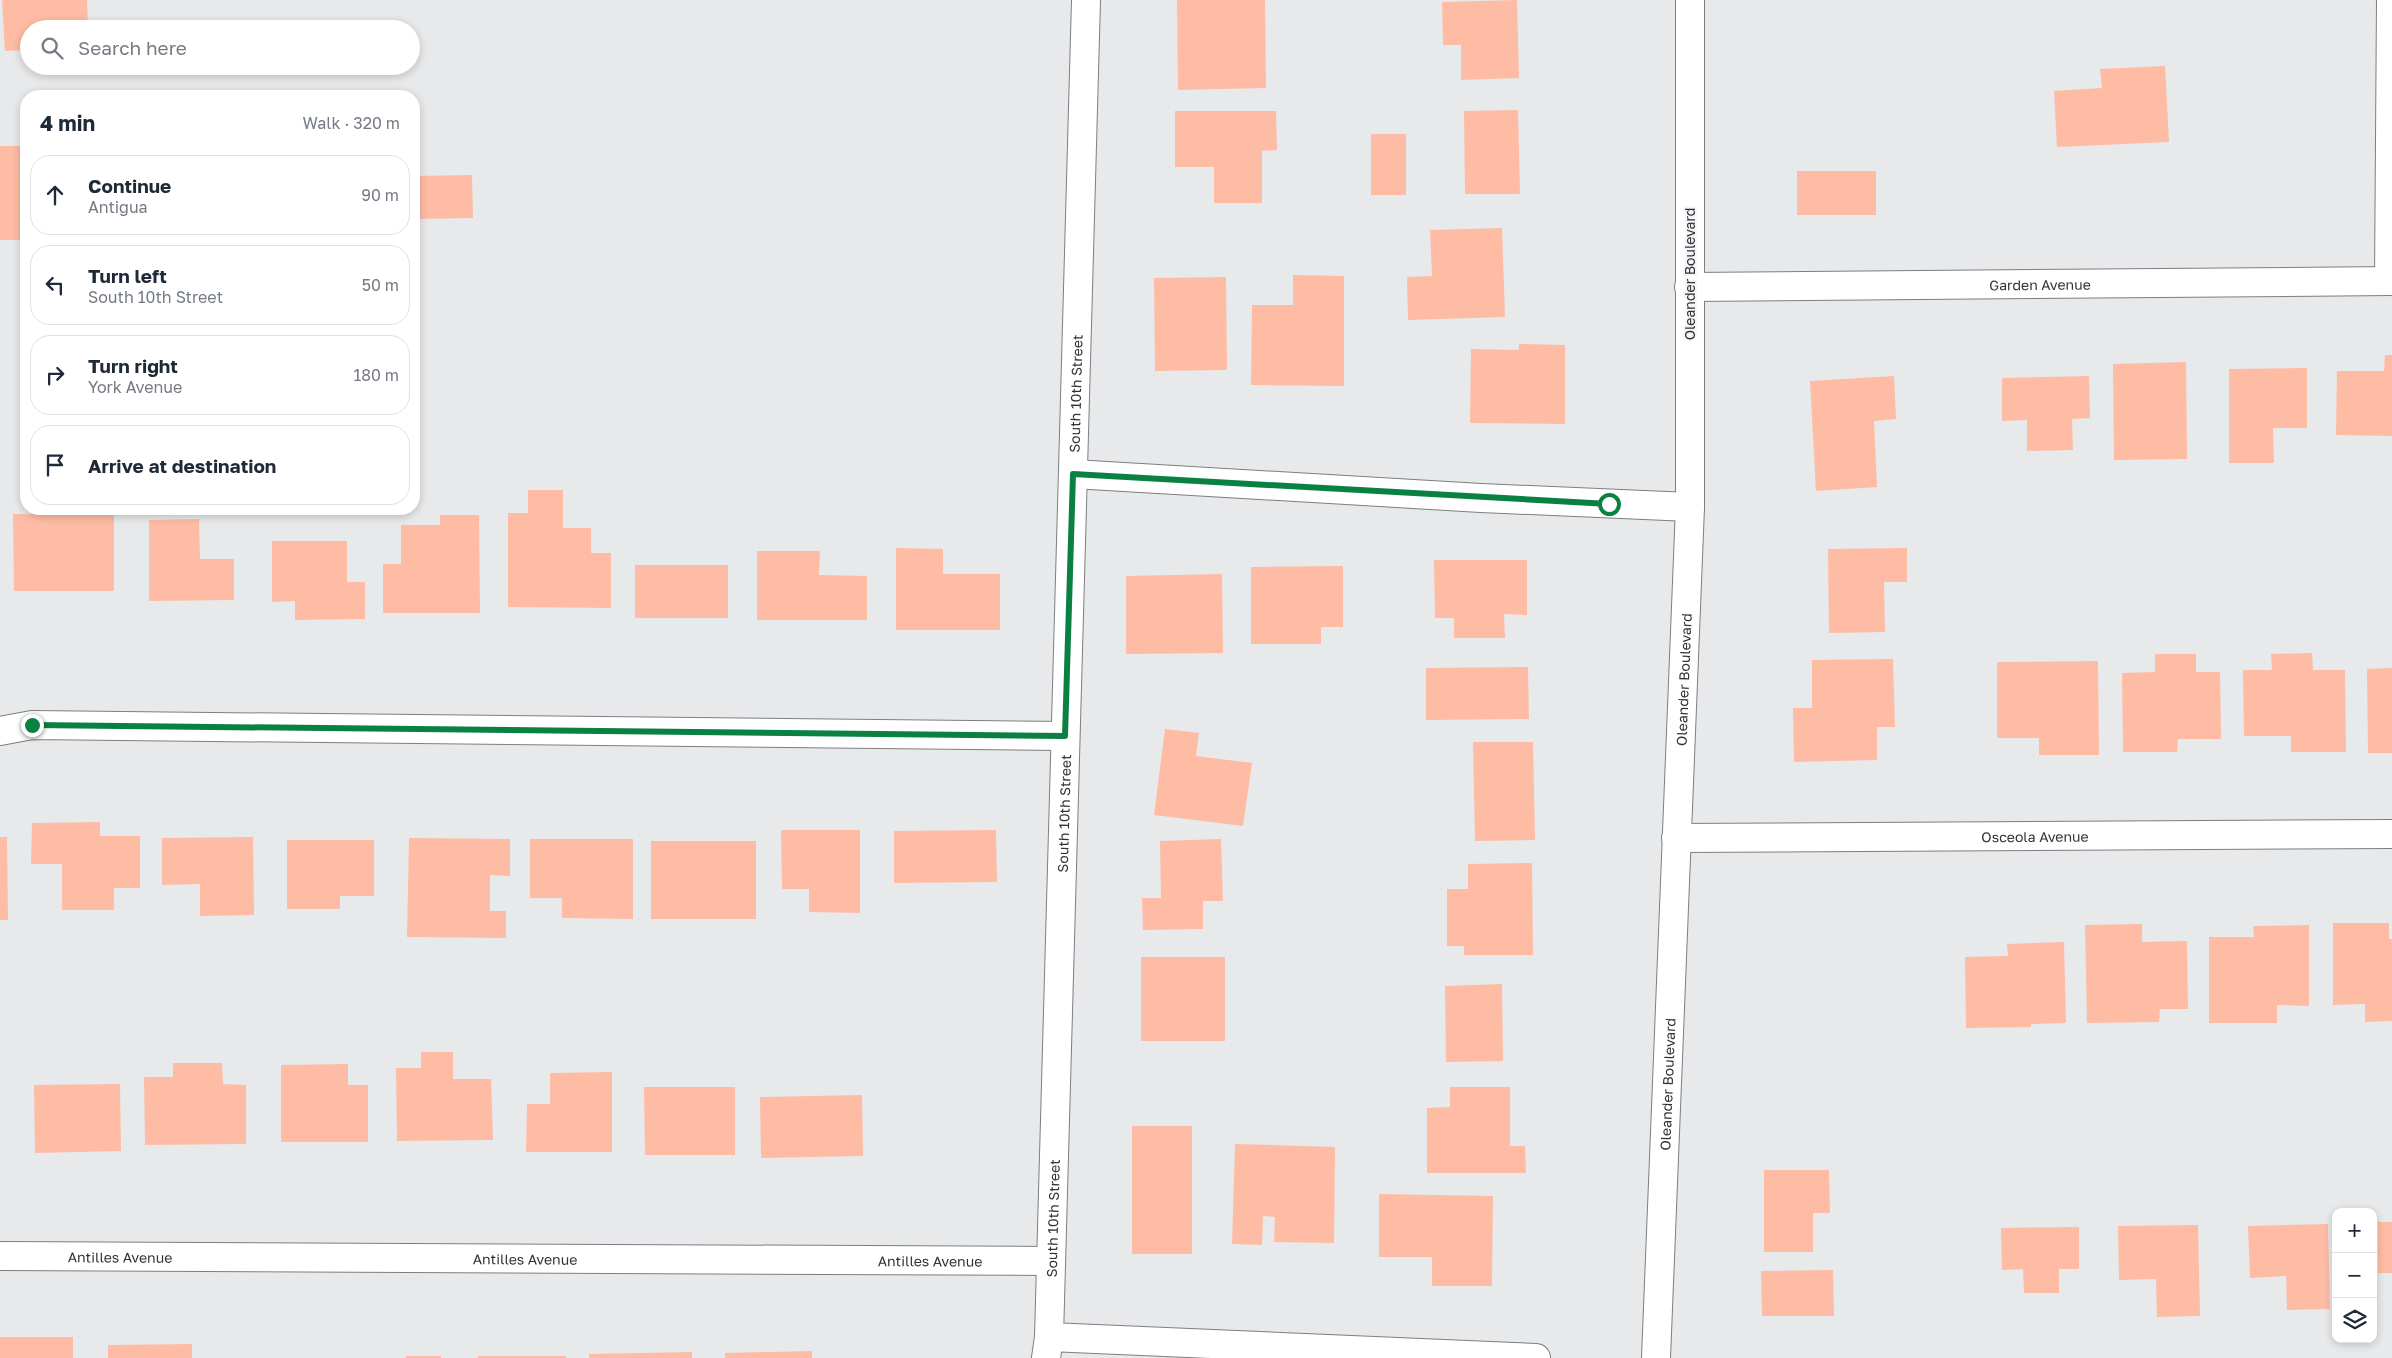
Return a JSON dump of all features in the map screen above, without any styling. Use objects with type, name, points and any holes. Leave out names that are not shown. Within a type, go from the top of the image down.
[{"type":"street","name":"South 10th Street","points":[[1048,1348],[1086,0]]},
{"type":"street","name":"Oleander Boulevard","points":[[1656,1358],[1690,507],[1690,0]]},
{"type":"street","points":[[2390,282],[2391,0]]},
{"type":"street","name":"Garden Avenue","points":[[1689,287],[2390,282]]},
{"type":"street","points":[[1073,474],[1472,497],[1690,507]]},
{"type":"street","points":[[0,731],[32,725],[1065,736]]},
{"type":"street","name":"Osceola Avenue","points":[[1676,838],[2392,834]]},
{"type":"street","name":"Antilles Avenue","points":[[0,1256],[1051,1261]]},
{"type":"street","points":[[1048,1348],[1536,1358]]},
{"type":"building","points":[[2,0],[87,0],[88,20],[20,20],[20,50],[5,51]]},
{"type":"building","points":[[1177,0],[1265,0],[1266,88],[1178,90]]},
{"type":"building","points":[[1517,0],[1519,78],[1461,80],[1461,45],[1443,45],[1442,2]]},
{"type":"building","points":[[2165,66],[2169,142],[2057,147],[2054,91],[2102,88],[2100,69]]},
{"type":"building","points":[[1518,110],[1520,194],[1465,194],[1464,111]]},
{"type":"building","points":[[1175,111],[1276,111],[1277,150],[1262,151],[1262,203],[1214,203],[1214,167],[1175,167]]},
{"type":"building","points":[[1371,134],[1406,134],[1406,195],[1371,195]]},
{"type":"building","points":[[0,146],[20,146],[20,240],[0,240]]},
{"type":"building","points":[[1797,171],[1876,171],[1876,215],[1797,215]]},
{"type":"building","points":[[472,175],[473,218],[420,219],[420,176]]},
{"type":"building","points":[[1502,228],[1505,317],[1408,320],[1407,277],[1432,276],[1430,230]]},
{"type":"building","points":[[1293,275],[1344,276],[1344,386],[1251,385],[1252,305],[1293,305]]},
{"type":"building","points":[[1226,277],[1227,370],[1155,371],[1154,278]]},
{"type":"building","points":[[1519,344],[1565,345],[1565,424],[1470,423],[1471,349],[1519,350]]},
{"type":"building","points":[[2385,355],[2392,355],[2392,436],[2336,435],[2337,371],[2384,371]]},
{"type":"building","points":[[2186,362],[2187,459],[2114,460],[2113,364]]},
{"type":"building","points":[[2307,368],[2307,428],[2273,428],[2274,463],[2229,463],[2229,369]]},
{"type":"building","points":[[1894,376],[1896,419],[1874,421],[1877,487],[1816,491],[1810,381]]},
{"type":"building","points":[[2089,376],[2090,418],[2072,419],[2073,450],[2027,451],[2027,420],[2002,421],[2002,378]]},
{"type":"building","points":[[528,490],[563,490],[563,528],[591,528],[591,553],[611,553],[611,608],[508,607],[508,513],[528,513]]},
{"type":"building","points":[[13,514],[114,515],[114,591],[14,591]]},
{"type":"building","points":[[440,515],[479,515],[480,613],[383,613],[383,564],[401,564],[401,525],[440,525]]},
{"type":"building","points":[[199,519],[200,559],[234,559],[234,600],[149,601],[149,520]]},
{"type":"building","points":[[272,541],[347,541],[347,582],[365,582],[365,619],[295,620],[295,601],[272,602]]},
{"type":"building","points":[[896,548],[943,549],[943,574],[1000,574],[1000,630],[896,630]]},
{"type":"building","points":[[1907,548],[1907,582],[1884,582],[1885,632],[1829,633],[1828,549]]},
{"type":"building","points":[[757,551],[820,551],[819,575],[867,576],[867,620],[757,620]]},
{"type":"building","points":[[1434,560],[1527,560],[1527,615],[1504,614],[1505,638],[1454,638],[1454,618],[1435,618]]},
{"type":"building","points":[[635,565],[728,565],[728,618],[635,618]]},
{"type":"building","points":[[1343,566],[1343,627],[1321,627],[1321,644],[1251,644],[1251,567]]},
{"type":"building","points":[[1222,574],[1223,653],[1126,654],[1126,576]]},
{"type":"building","points":[[2312,653],[2313,670],[2345,670],[2346,752],[2291,752],[2291,736],[2244,736],[2243,670],[2272,670],[2271,654]]},
{"type":"building","points":[[2155,654],[2196,654],[2196,672],[2220,672],[2221,739],[2178,739],[2177,752],[2123,752],[2122,673],[2155,672]]},
{"type":"building","points":[[1893,659],[1895,727],[1877,727],[1877,760],[1794,762],[1793,708],[1812,708],[1812,660]]},
{"type":"building","points":[[2098,661],[2099,755],[2039,755],[2039,738],[1997,738],[1997,662]]},
{"type":"building","points":[[1528,667],[1529,719],[1426,720],[1426,668]]},
{"type":"building","points":[[2392,668],[2392,753],[2368,753],[2367,669]]},
{"type":"building","points":[[1165,729],[1199,733],[1196,756],[1252,763],[1243,826],[1154,815]]},
{"type":"building","points":[[1473,742],[1533,742],[1535,840],[1475,841]]},
{"type":"building","points":[[100,822],[100,836],[140,836],[140,888],[114,888],[114,910],[62,910],[62,864],[31,864],[32,823]]},
{"type":"building","points":[[781,830],[860,830],[860,913],[809,912],[809,889],[782,889]]},
{"type":"building","points":[[996,830],[997,882],[894,883],[894,831]]},
{"type":"building","points":[[0,837],[7,837],[8,920],[0,920]]},
{"type":"building","points":[[253,837],[254,915],[200,916],[200,884],[162,885],[162,838]]},
{"type":"building","points":[[409,838],[510,839],[510,876],[490,875],[490,911],[506,911],[506,938],[407,937]]},
{"type":"building","points":[[530,839],[633,839],[633,919],[562,918],[562,898],[530,898]]},
{"type":"building","points":[[1221,839],[1223,901],[1203,901],[1203,929],[1143,930],[1142,898],[1161,898],[1160,841]]},
{"type":"building","points":[[287,840],[374,840],[374,896],[340,896],[340,909],[287,909]]},
{"type":"building","points":[[651,841],[756,841],[756,919],[651,919]]},
{"type":"building","points":[[1532,863],[1533,955],[1464,955],[1464,946],[1447,946],[1447,889],[1468,889],[1468,864]]},
{"type":"building","points":[[2333,923],[2389,923],[2389,939],[2392,939],[2392,1021],[2365,1022],[2365,1004],[2333,1005]]},
{"type":"building","points":[[2142,924],[2142,942],[2187,941],[2188,1009],[2160,1009],[2159,1022],[2087,1023],[2085,925]]},
{"type":"building","points":[[2309,925],[2309,1006],[2277,1005],[2277,1023],[2209,1023],[2209,937],[2254,937],[2253,926]]},
{"type":"building","points":[[2064,942],[2066,1023],[2031,1024],[2031,1027],[1966,1028],[1965,957],[2008,956],[2007,944]]},
{"type":"building","points":[[1141,957],[1225,957],[1225,1041],[1141,1041]]},
{"type":"building","points":[[1502,984],[1503,1061],[1446,1062],[1445,986]]},
{"type":"building","points":[[421,1052],[453,1052],[453,1079],[491,1079],[493,1140],[397,1141],[396,1068],[421,1068]]},
{"type":"building","points":[[173,1063],[222,1063],[223,1084],[246,1085],[246,1144],[145,1145],[144,1077],[173,1077]]},
{"type":"building","points":[[348,1064],[348,1085],[368,1085],[368,1142],[281,1142],[281,1065]]},
{"type":"building","points":[[612,1072],[612,1152],[526,1152],[527,1104],[550,1104],[550,1073]]},
{"type":"building","points":[[120,1084],[121,1151],[35,1153],[34,1085]]},
{"type":"building","points":[[644,1087],[735,1087],[735,1155],[645,1155]]},
{"type":"building","points":[[1450,1087],[1510,1087],[1510,1146],[1525,1146],[1526,1173],[1427,1173],[1427,1108],[1450,1107]]},
{"type":"building","points":[[862,1095],[863,1156],[761,1158],[760,1097]]},
{"type":"building","points":[[1132,1126],[1192,1126],[1192,1254],[1132,1254]]},
{"type":"building","points":[[1235,1144],[1335,1147],[1334,1243],[1274,1242],[1275,1217],[1263,1216],[1262,1245],[1232,1244]]},
{"type":"building","points":[[1764,1170],[1829,1170],[1830,1213],[1813,1213],[1813,1252],[1764,1252]]},
{"type":"building","points":[[1379,1194],[1493,1196],[1492,1286],[1432,1286],[1432,1257],[1379,1257]]},
{"type":"building","points":[[2378,1222],[2392,1222],[2392,1273],[2378,1273]]},
{"type":"building","points":[[2328,1224],[2330,1309],[2287,1310],[2286,1276],[2250,1278],[2248,1226]]},
{"type":"building","points":[[2198,1225],[2200,1316],[2157,1317],[2156,1279],[2119,1280],[2118,1226]]},
{"type":"building","points":[[2079,1227],[2079,1269],[2059,1269],[2059,1293],[2024,1293],[2023,1269],[2002,1270],[2001,1228]]},
{"type":"building","points":[[1833,1270],[1834,1316],[1762,1316],[1761,1271]]},
{"type":"building","points":[[0,1337],[73,1337],[73,1358],[0,1358]]},
{"type":"building","points":[[192,1344],[192,1358],[108,1358],[108,1345]]},
{"type":"building","points":[[812,1351],[812,1358],[725,1358],[725,1353]]},
{"type":"building","points":[[692,1352],[692,1358],[589,1358],[589,1354]]},
{"type":"building","points":[[406,1356],[441,1356],[441,1358],[406,1358]]},
{"type":"building","points":[[478,1356],[566,1356],[566,1358],[478,1358]]},
{"type":"route","points":[[32,725],[1065,736],[1073,474],[1609,504]]}]
